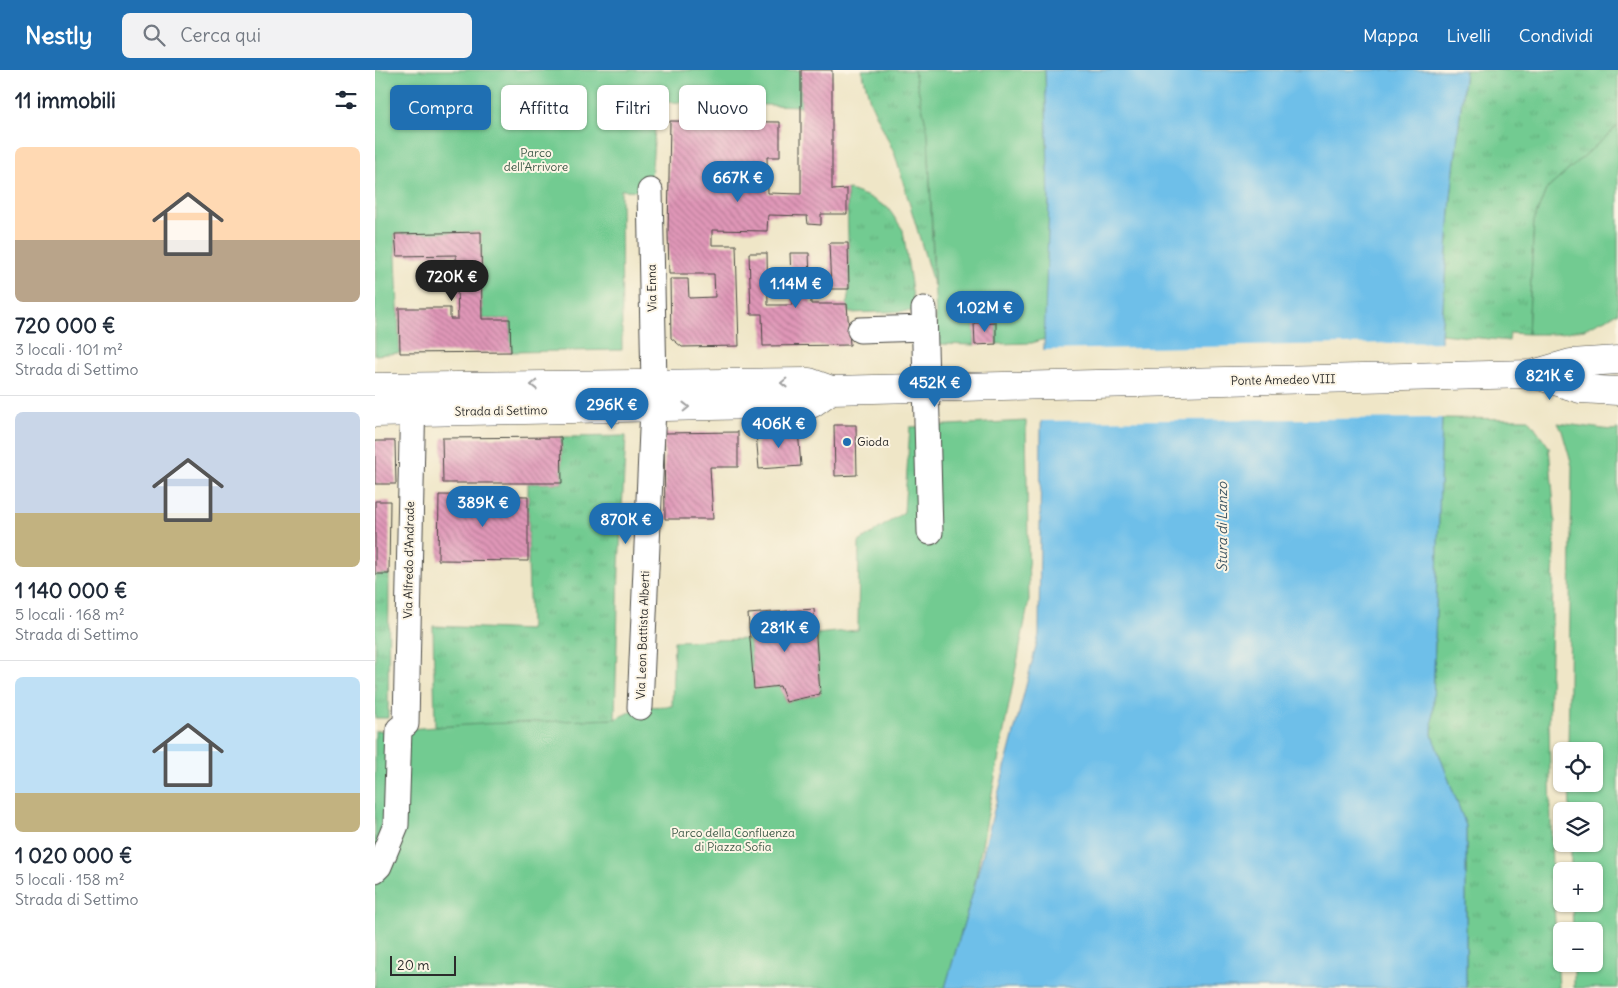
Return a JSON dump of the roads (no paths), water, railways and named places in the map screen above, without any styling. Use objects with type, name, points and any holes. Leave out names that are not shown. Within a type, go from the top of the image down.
[{"type":"main road","points":[[1581,376],[1618,340]]},
{"type":"main road","points":[[1581,376],[1618,360]]},
{"type":"main road","name":"Ponte Amedeo VIII","points":[[1038,386],[1531,374],[1571,363],[1581,376]]},
{"type":"main road","points":[[1581,376],[1618,391]]},
{"type":"main road","points":[[1581,376],[1618,409]]},
{"type":"main road","name":"Strada di Settimo","points":[[375,413],[413,400],[580,384],[653,396],[809,382],[831,390],[1038,386]]},
{"type":"main road","name":"Strada di Settimo","points":[[375,386],[413,400]]},
{"type":"street","name":"Via Enna","points":[[650,191],[653,396]]},
{"type":"street","points":[[860,330],[924,318],[930,532]]},
{"type":"street","name":"Via Leon Battista Alberti","points":[[640,707],[653,396]]},
{"type":"street","name":"Via Alfredo d'Andrade","points":[[375,870],[379,866],[396,825],[399,729],[406,724],[413,400]]},
{"type":"water","name":"Stura di Lanzo","points":[[1045,70],[1465,70],[1451,197],[1441,334],[1442,418],[1432,735],[1466,826],[1466,988],[945,988],[973,892],[1039,635],[1041,430],[1049,202]]},
{"type":"place","name":"Gioda","points":[[847,442]]},
{"type":"park label","name":"Parco dell'Arrivore","points":[[536,160]]},
{"type":"park label","name":"Parco della Confluenza di Piazza Sofia","points":[[733,840]]}]
